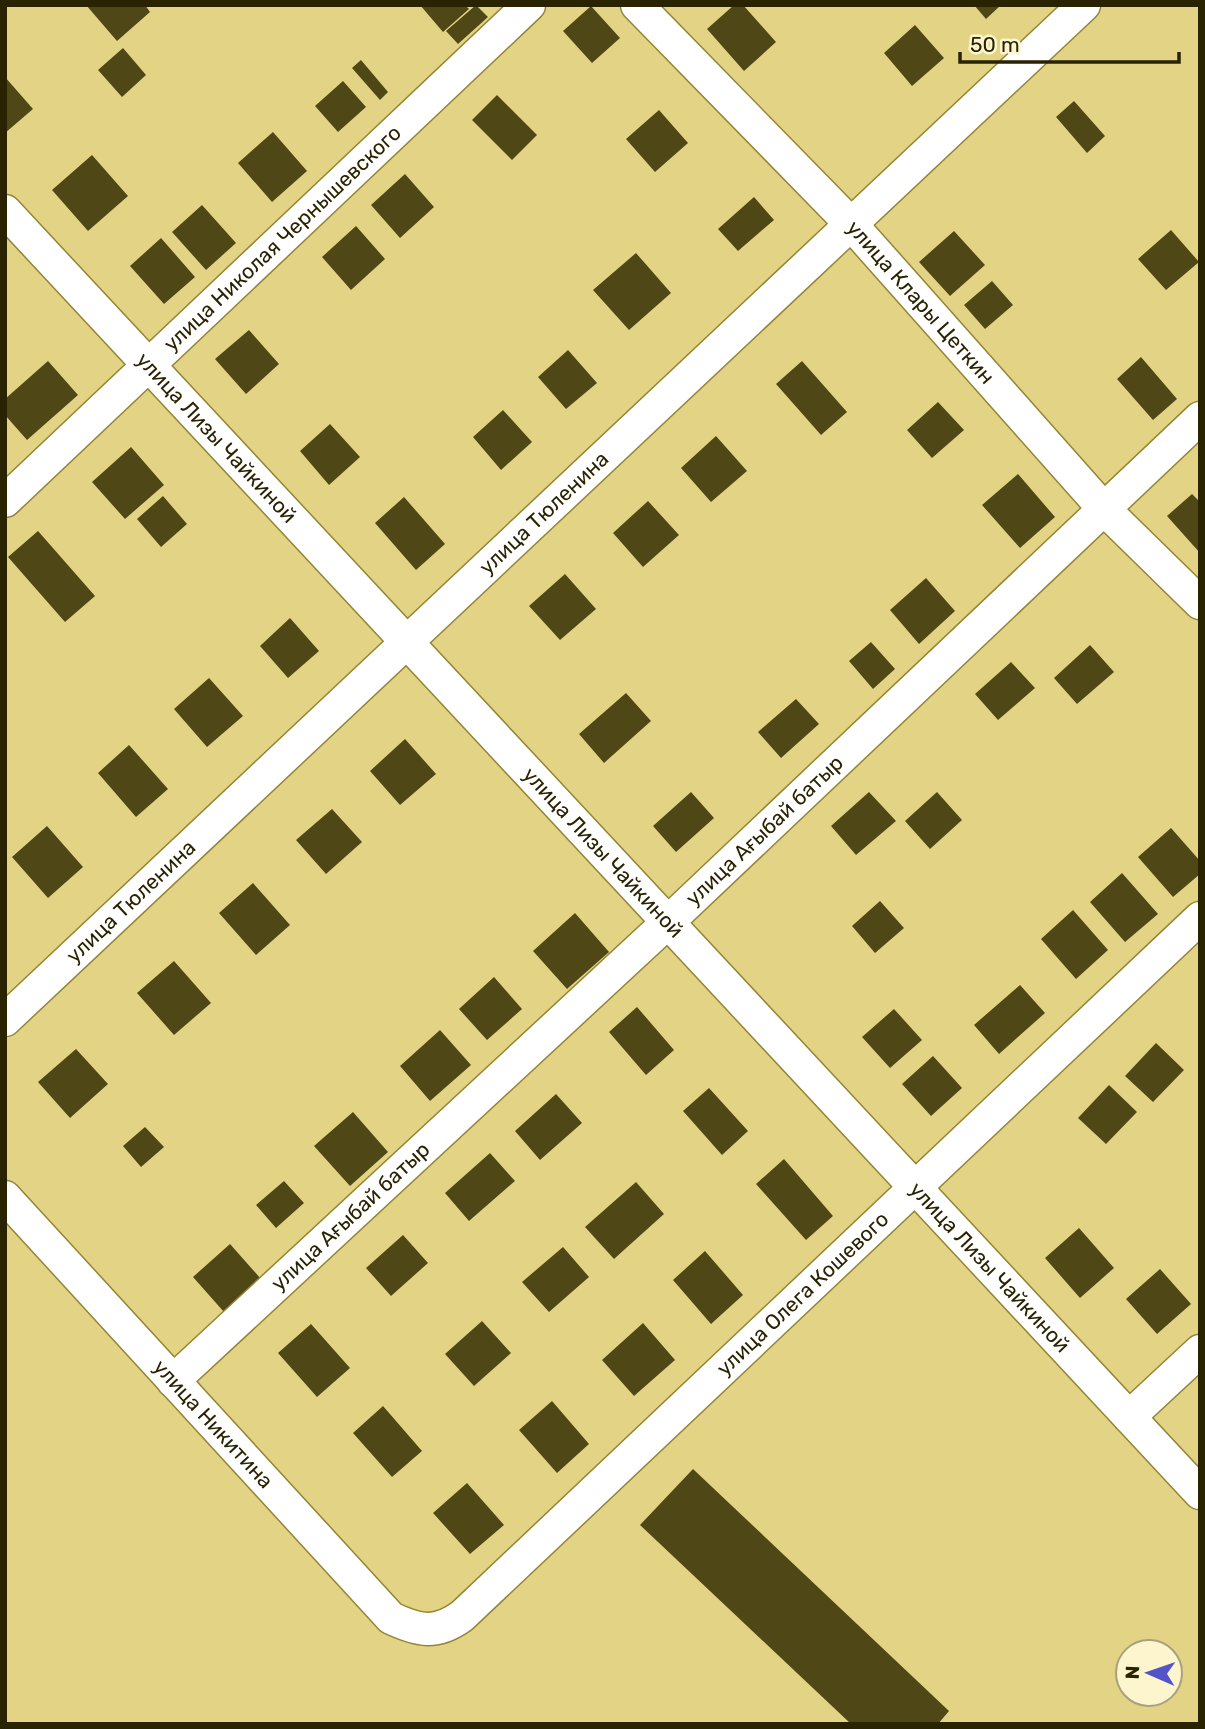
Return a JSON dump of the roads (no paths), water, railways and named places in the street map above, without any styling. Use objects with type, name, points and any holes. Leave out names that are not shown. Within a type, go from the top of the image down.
[{"type":"street","name":"улица Николая Чернышевского","points":[[5,501],[529,5]]},
{"type":"street","name":"улица Клары Цеткин","points":[[637,5],[851,224],[1104,509],[1200,603]]},
{"type":"street","name":"улица Тюленина","points":[[5,1020],[1084,5]]},
{"type":"street","name":"улица Лизы Чайкиной","points":[[5,211],[1200,1493]]},
{"type":"street","name":"улица Ағыбай батыр","points":[[173,1381],[668,922],[1200,418]]},
{"type":"street","name":"улица Олега Кошевого","points":[[431,1630],[450,1624],[462,1616],[1200,918]]},
{"type":"street","name":"улица Никитина","points":[[5,1197],[391,1618],[413,1628],[431,1630]]},
{"type":"street","points":[[1129,1417],[1200,1351]]}]
